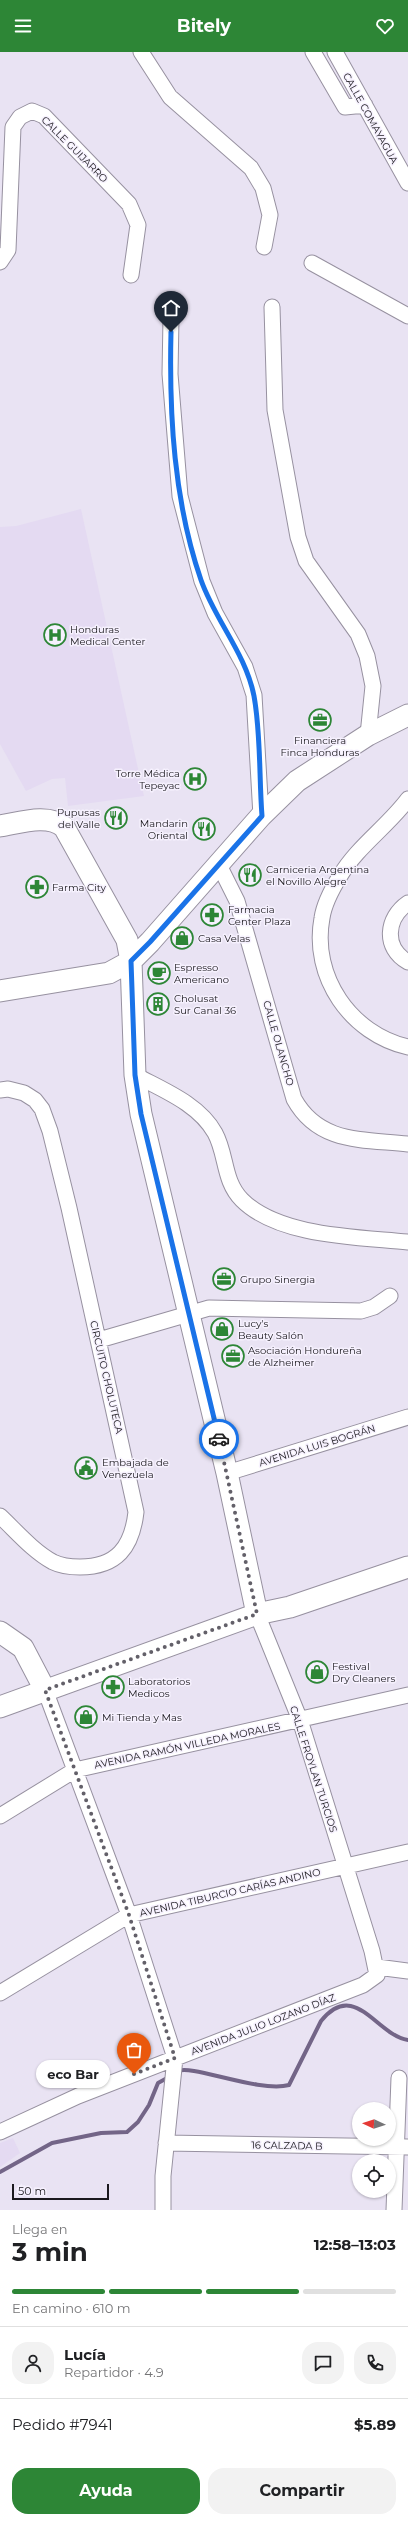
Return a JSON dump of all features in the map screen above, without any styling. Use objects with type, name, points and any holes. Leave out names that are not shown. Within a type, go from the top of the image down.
[{"type":"street","points":[[141,52],[170,97],[251,168],[263,188],[270,215],[264,247]]},
{"type":"street","points":[[313,52],[345,107],[364,105]]},
{"type":"street","name":"CALLE COMAYAGUA","points":[[335,52],[408,183]]},
{"type":"street","name":"CALLE GUIJARRO","points":[[0,262],[8,250],[13,127],[20,117],[32,111],[44,116],[129,204],[138,225],[131,275]]},
{"type":"street","points":[[312,263],[408,316]]},
{"type":"street","points":[[272,307],[276,410],[298,536],[306,561],[358,634],[367,656],[373,686],[368,735]]},
{"type":"street","points":[[171,318],[170,374],[180,496],[202,581],[215,612],[245,667],[254,695],[262,816]]},
{"type":"street","points":[[0,991],[109,973],[131,961],[150,942],[167,921],[262,816],[297,781],[368,735],[407,719]]},
{"type":"street","points":[[408,799],[395,816],[348,862],[328,898],[322,918],[320,937],[322,956],[328,976],[345,1010],[357,1023],[371,1032],[408,1047]]},
{"type":"street","name":"CALLE FROYLAN TURCIOS","points":[[0,826],[49,820],[59,823],[64,827],[127,940],[131,961],[135,1075],[141,1114],[227,1472],[257,1614],[300,1720],[344,1866],[377,1967]]},
{"type":"street","name":"CALLE OLANCHO","points":[[219,865],[238,901],[294,1099],[302,1113],[314,1125],[329,1133],[345,1137],[408,1144]]},
{"type":"street","points":[[408,903],[399,909],[393,918],[390,929],[390,940],[395,950],[408,962]]},
{"type":"street","points":[[118,922],[126,929],[137,931],[149,929],[167,921]]},
{"type":"street","points":[[135,1075],[182,1100],[203,1116],[216,1134],[227,1179],[241,1199],[256,1212],[290,1225],[324,1233],[408,1242]]},
{"type":"street","name":"CIRCUITO CHOLUTECA","points":[[0,1090],[8,1089],[24,1093],[35,1100],[42,1109],[70,1208],[136,1512],[134,1530],[128,1544],[119,1556],[105,1563],[90,1567],[72,1567],[55,1563],[38,1553],[0,1516]]},
{"type":"street","points":[[99,1340],[210,1308],[361,1311],[374,1307],[390,1296]]},
{"type":"street","name":"AVENIDA LUIS BOGRÁN","points":[[227,1472],[408,1417]]},
{"type":"street","points":[[257,1614],[283,1595],[408,1554]]},
{"type":"street","points":[[0,1707],[257,1614],[290,1607],[408,1567]]},
{"type":"street","points":[[0,1632],[23,1648],[45,1690],[129,1915],[173,2068],[162,2210]]},
{"type":"street","name":"AVENIDA RAMÓN VILLEDA MORALES","points":[[0,1816],[75,1770],[408,1695]]},
{"type":"street","name":"AVENIDA TIBURCIO CARÍAS ANDINO","points":[[0,1993],[129,1915],[408,1852]]},
{"type":"street","points":[[377,1967],[408,1971]]},
{"type":"street","name":"AVENIDA JULIO LOZANO DÍAZ","points":[[0,2132],[78,2096],[173,2068],[363,1985],[377,1975],[377,1967]]},
{"type":"street","points":[[394,2210],[402,2147],[399,2078]]},
{"type":"street","name":"16 CALZADA B","points":[[166,2143],[402,2147]]},
{"type":"shaded area","name":"Honduras Medical Center","points":[[81,509],[144,796],[68,806],[65,778],[52,779],[26,791],[0,744],[0,527],[16,526]]},
{"type":"shaded area","points":[[13,2138],[20,2153],[0,2167],[0,2143]]},
{"type":"waterway","points":[[178,2071],[197,2071],[261,2085],[289,2085],[321,2021],[333,2010],[344,2006],[355,2007],[396,2036],[408,2040]]},
{"type":"waterway","points":[[0,2172],[52,2143],[101,2133],[127,2132],[138,2122],[149,2105],[158,2083],[169,2077]]},
{"type":"way so far","points":[[134,2074],[175,2058],[149,1973],[129,1915],[45,1690],[257,1614],[219,1439]]},
{"type":"place","name":"Honduras Medical Center","points":[[55,635]]},
{"type":"place","name":"Financiera Finca Honduras","points":[[320,720]]},
{"type":"place","name":"Torre Médica Tepeyac","points":[[195,779]]},
{"type":"place","name":"Pupusas del Valle","points":[[116,818]]},
{"type":"place","name":"Mandarin Oriental","points":[[204,829]]},
{"type":"place","name":"Carniceria Argentina el Novillo Alegre","points":[[250,875]]},
{"type":"place","name":"Farma City","points":[[37,887]]},
{"type":"place","name":"Farmacia Center Plaza","points":[[212,915]]},
{"type":"place","name":"Casa Velas","points":[[182,938]]},
{"type":"place","name":"Espresso Americano","points":[[159,973]]},
{"type":"place","name":"Cholusat Sur Canal 36","points":[[158,1004]]},
{"type":"place","name":"Grupo Sinergia","points":[[224,1279]]},
{"type":"place","name":"Lucy's Beauty Salón","points":[[222,1329]]},
{"type":"place","name":"Asociación Hondureña de Alzheimer","points":[[233,1356]]},
{"type":"place","name":"Embajada de Venezuela","points":[[86,1468]]},
{"type":"place","name":"Festival Dry Cleaners","points":[[317,1672]]},
{"type":"place","name":"Laboratorios Medicos","points":[[113,1687]]},
{"type":"place","name":"Mi Tienda y Mas","points":[[86,1717]]},
{"type":"place","name":"eco Bar","points":[[134,2074]]},
{"type":"route","points":[[171,332],[170,374],[173,431],[180,496],[190,542],[202,581],[215,612],[245,667],[254,695],[262,816],[167,921],[150,942],[131,961],[135,1075],[141,1114],[219,1439]]}]
